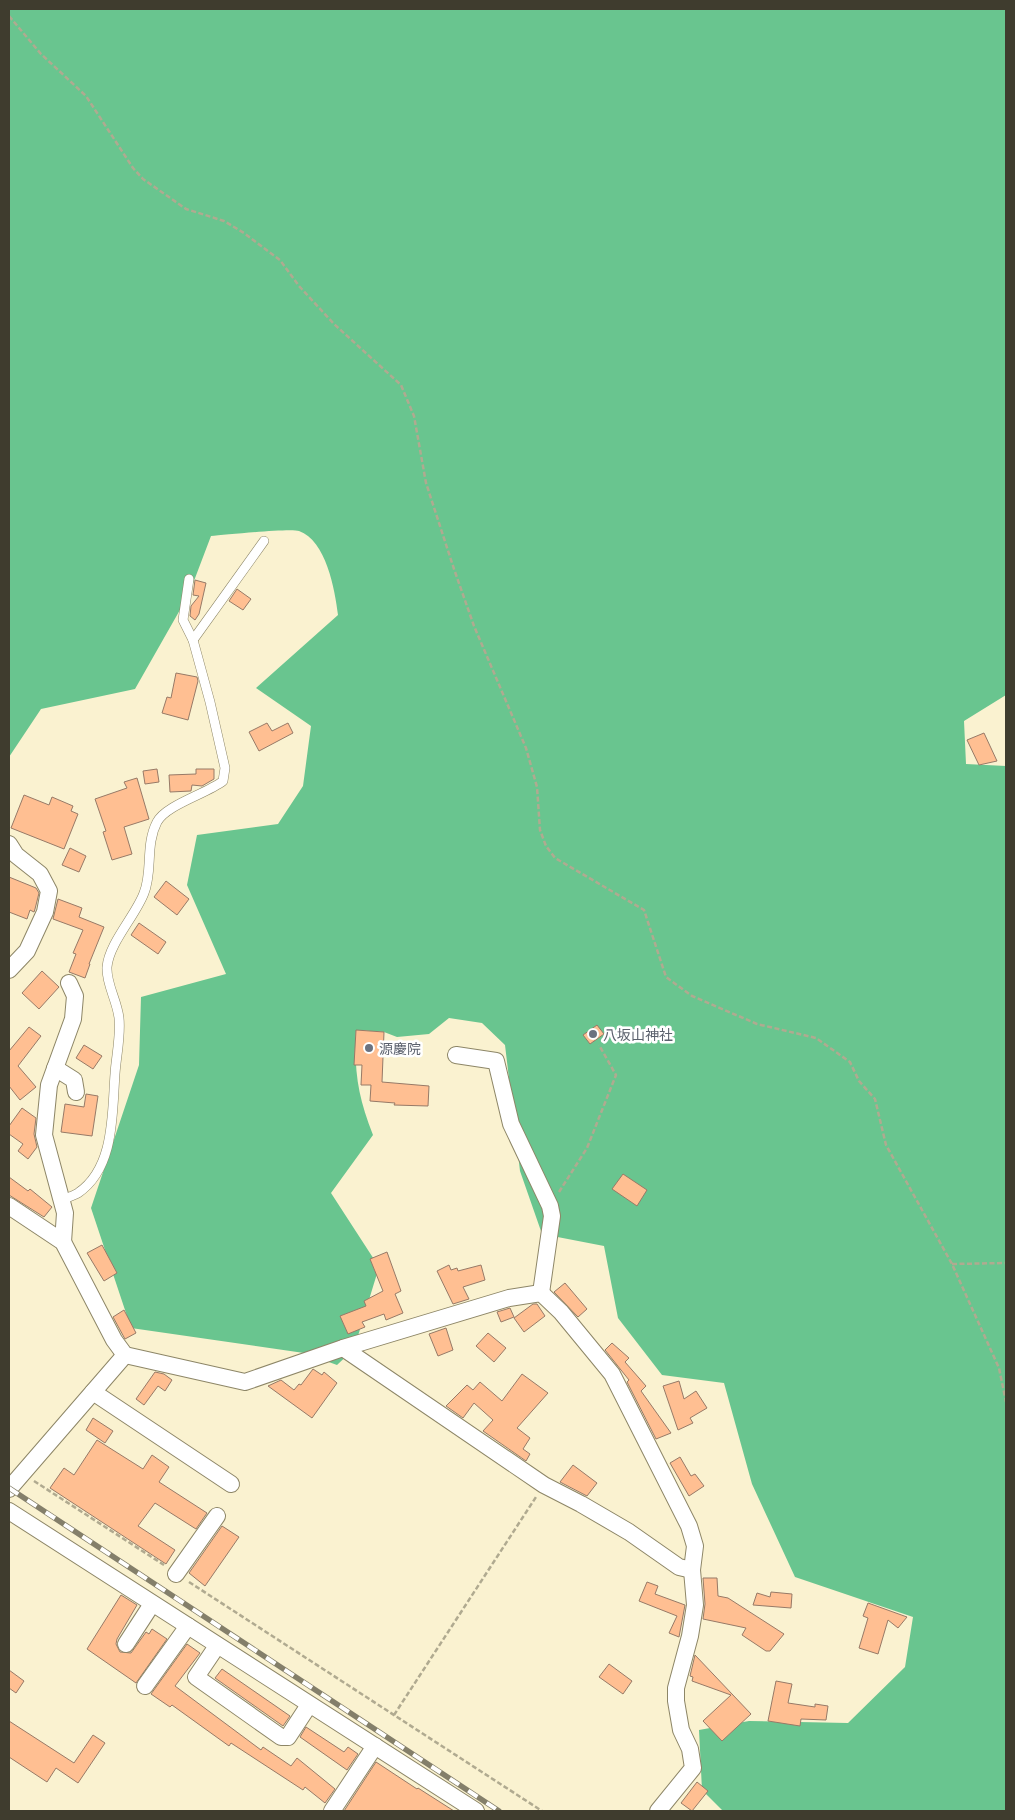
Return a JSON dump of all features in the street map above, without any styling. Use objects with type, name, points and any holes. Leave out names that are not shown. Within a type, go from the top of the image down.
[{"type":"street","points":[[9,844],[16,855],[40,874],[49,891],[45,912],[27,951],[9,970]]},
{"type":"street","points":[[69,983],[75,996],[72,1019],[49,1085],[44,1135],[64,1213],[64,1242],[114,1340],[125,1356],[245,1382],[343,1348],[509,1298],[542,1293]]},
{"type":"street","points":[[456,1055],[496,1061],[511,1124],[550,1206],[552,1216],[542,1293]]},
{"type":"street","points":[[55,1068],[74,1080],[76,1092]]},
{"type":"street","points":[[9,1206],[64,1242]]},
{"type":"street","points":[[542,1293],[561,1312],[612,1374],[689,1526],[695,1546],[692,1570],[695,1605],[690,1636],[676,1688],[676,1701],[682,1730],[690,1749],[692,1768],[658,1811]]},
{"type":"street","points":[[343,1348],[544,1485],[589,1508],[679,1567],[692,1570]]},
{"type":"street","points":[[9,1489],[125,1356]]},
{"type":"street","points":[[94,1392],[231,1484]]},
{"type":"street","points":[[9,1511],[476,1811]]},
{"type":"street","points":[[176,1574],[217,1516]]},
{"type":"street","points":[[126,1644],[152,1604]]},
{"type":"street","points":[[145,1686],[188,1626]]},
{"type":"street","points":[[217,1646],[196,1677],[281,1737],[288,1736],[309,1705]]},
{"type":"street","points":[[332,1811],[375,1746]]},
{"type":"lane","points":[[193,640],[264,542]]},
{"type":"lane","points":[[61,1200],[78,1193],[93,1179],[105,1154],[110,1133],[119,1019],[107,977],[107,964],[115,945],[145,891],[149,872],[148,857],[157,822],[164,813],[212,790],[223,781],[225,768],[193,640],[183,620],[189,579]]},
{"type":"path","points":[[9,16],[42,54],[86,96],[133,168],[143,179],[186,209],[224,222],[244,233],[280,260],[299,286],[334,324],[401,385],[414,416],[426,483],[464,598],[526,748],[537,786],[540,830],[546,846],[555,858],[644,910],[666,977],[692,996],[757,1024],[816,1038],[850,1062],[859,1081],[875,1099],[886,1144],[952,1264],[999,1368],[1006,1402]]},
{"type":"path","points":[[550,1206],[587,1148],[616,1075],[599,1046]]},
{"type":"path","points":[[952,1264],[1006,1263]]},
{"type":"path","points":[[22,1473],[542,1811]]},
{"type":"path","points":[[394,1715],[544,1485]]},
{"type":"green space","points":[[9,9],[1006,9],[1006,695],[964,721],[966,764],[1006,766],[1006,1811],[723,1811],[702,1790],[699,1730],[749,1721],[848,1723],[905,1667],[913,1617],[795,1577],[752,1484],[724,1383],[662,1375],[618,1318],[604,1246],[542,1234],[520,1171],[505,1045],[482,1023],[449,1018],[429,1034],[397,1037],[384,1032],[356,1030],[358,1084],[373,1135],[331,1193],[379,1267],[354,1349],[337,1365],[304,1353],[131,1328],[91,1208],[139,1065],[141,997],[226,974],[187,885],[197,835],[278,824],[303,786],[311,726],[256,688],[338,615],[328,567],[316,544],[308,536],[293,530],[211,536],[189,594],[135,689],[41,709],[9,757]]},
{"type":"building","points":[[195,580],[206,583],[199,614],[195,620],[190,616],[191,606],[199,596],[193,595]]},
{"type":"building","points":[[237,589],[251,599],[243,610],[229,601]]},
{"type":"building","points":[[176,673],[197,677],[198,681],[188,720],[162,713],[167,697],[171,698]]},
{"type":"building","points":[[267,723],[272,731],[288,723],[293,733],[259,751],[249,732]]},
{"type":"building","points":[[984,733],[997,761],[979,765],[967,740]]},
{"type":"building","points":[[157,769],[159,782],[145,784],[143,771]]},
{"type":"building","points":[[196,769],[214,769],[214,779],[202,786],[192,785],[191,791],[170,792],[169,775],[196,774]]},
{"type":"building","points":[[137,778],[149,819],[124,827],[132,854],[112,860],[103,832],[106,831],[95,799],[127,788],[124,782]]},
{"type":"building","points":[[24,795],[49,805],[52,797],[73,806],[71,811],[78,814],[64,849],[11,828]]},
{"type":"building","points":[[70,848],[86,856],[79,872],[62,865]]},
{"type":"building","points":[[9,877],[36,888],[39,893],[34,912],[30,910],[27,919],[9,912]]},
{"type":"building","points":[[166,881],[189,899],[177,915],[154,897]]},
{"type":"building","points":[[58,899],[82,908],[79,917],[104,927],[85,978],[69,972],[76,954],[73,953],[83,930],[53,919]]},
{"type":"building","points":[[139,923],[166,942],[158,954],[131,935]]},
{"type":"building","points":[[42,971],[59,987],[39,1009],[22,993]]},
{"type":"building","name":"八坂山神社","points":[[597,1025],[604,1034],[590,1044],[583,1035]]},
{"type":"building","points":[[29,1027],[41,1036],[18,1066],[36,1087],[20,1100],[9,1086],[9,1051]]},
{"type":"building","points":[[356,1030],[384,1032],[382,1082],[429,1086],[428,1106],[394,1105],[395,1103],[370,1101],[371,1085],[361,1085],[362,1065],[354,1065]]},
{"type":"building","points":[[84,1045],[102,1056],[93,1069],[76,1058]]},
{"type":"building","points":[[86,1094],[98,1096],[92,1136],[61,1132],[65,1104],[84,1107]]},
{"type":"building","points":[[22,1108],[36,1118],[34,1134],[37,1147],[28,1159],[18,1151],[23,1144],[9,1134],[9,1126]]},
{"type":"building","points":[[623,1174],[647,1190],[637,1206],[612,1189]]},
{"type":"building","points":[[9,1177],[28,1191],[30,1189],[52,1207],[44,1217],[9,1195]]},
{"type":"building","points":[[102,1245],[117,1273],[104,1281],[87,1253]]},
{"type":"building","points":[[387,1252],[401,1291],[395,1294],[403,1313],[386,1320],[384,1314],[362,1322],[365,1327],[348,1334],[340,1316],[366,1306],[364,1301],[383,1291],[370,1259]]},
{"type":"building","points":[[449,1265],[451,1270],[457,1268],[458,1271],[481,1265],[485,1280],[463,1287],[469,1299],[453,1304],[437,1271]]},
{"type":"building","points":[[565,1283],[587,1309],[578,1317],[554,1292]]},
{"type":"building","points":[[533,1304],[537,1304],[545,1316],[524,1332],[514,1318]]},
{"type":"building","points":[[510,1308],[514,1317],[501,1322],[497,1312]]},
{"type":"building","points":[[124,1310],[136,1333],[125,1339],[113,1317]]},
{"type":"building","points":[[446,1328],[453,1350],[438,1356],[429,1334]]},
{"type":"building","points":[[488,1333],[506,1348],[494,1362],[476,1346]]},
{"type":"building","points":[[612,1343],[629,1358],[625,1362],[646,1386],[641,1391],[671,1433],[656,1439],[627,1382],[629,1380],[605,1350]]},
{"type":"building","points":[[313,1369],[322,1375],[324,1372],[337,1383],[312,1418],[268,1386],[281,1380],[294,1390],[299,1384],[301,1385]]},
{"type":"building","points":[[155,1372],[164,1374],[172,1380],[165,1391],[158,1386],[144,1405],[136,1399]]},
{"type":"building","points":[[522,1374],[548,1393],[517,1428],[530,1438],[523,1449],[530,1454],[526,1461],[483,1431],[493,1420],[474,1403],[463,1418],[446,1406],[467,1385],[473,1390],[480,1382],[502,1401]]},
{"type":"building","points":[[679,1381],[684,1399],[696,1391],[707,1408],[690,1418],[693,1423],[678,1430],[663,1386]]},
{"type":"building","points":[[93,1418],[113,1431],[105,1443],[86,1430]]},
{"type":"building","points":[[97,1440],[143,1469],[152,1455],[169,1467],[159,1482],[207,1513],[196,1529],[155,1503],[138,1526],[175,1550],[166,1564],[50,1488],[64,1468],[74,1475]]},
{"type":"building","points":[[680,1457],[691,1476],[695,1474],[704,1486],[689,1496],[670,1463]]},
{"type":"building","points":[[573,1465],[597,1483],[587,1496],[560,1482]]},
{"type":"building","points":[[222,1526],[239,1537],[205,1586],[189,1573]]},
{"type":"building","points":[[703,1578],[717,1578],[718,1596],[728,1598],[784,1634],[770,1651],[766,1651],[742,1635],[746,1628],[703,1619],[705,1604]]},
{"type":"building","points":[[647,1582],[658,1586],[655,1594],[685,1605],[679,1637],[669,1633],[677,1616],[639,1601]]},
{"type":"building","points":[[771,1592],[792,1594],[791,1608],[753,1605],[757,1593],[770,1597]]},
{"type":"building","points":[[121,1595],[137,1605],[117,1639],[116,1644],[120,1652],[131,1653],[146,1632],[149,1634],[152,1629],[167,1639],[136,1683],[87,1649]]},
{"type":"building","points":[[868,1603],[907,1617],[898,1628],[888,1620],[878,1654],[859,1648],[868,1618],[863,1616]]},
{"type":"building","points":[[187,1644],[200,1653],[175,1686],[261,1750],[263,1747],[291,1766],[297,1758],[335,1789],[325,1803],[305,1787],[303,1790],[231,1743],[229,1746],[172,1705],[170,1707],[151,1694]]},
{"type":"building","points":[[695,1655],[751,1714],[722,1741],[703,1721],[731,1695],[692,1681],[693,1677],[690,1676]]},
{"type":"building","points":[[609,1664],[632,1681],[623,1694],[599,1677]]},
{"type":"building","points":[[222,1669],[290,1716],[283,1726],[215,1678]]},
{"type":"building","points":[[9,1670],[24,1681],[16,1693],[9,1688]]},
{"type":"building","points":[[776,1681],[792,1684],[788,1703],[815,1707],[815,1704],[828,1706],[826,1720],[801,1719],[800,1726],[768,1721]]},
{"type":"building","points":[[9,1721],[74,1763],[93,1735],[105,1743],[78,1783],[56,1768],[47,1782],[9,1757]]},
{"type":"building","points":[[306,1727],[344,1752],[348,1747],[358,1754],[347,1770],[300,1737]]},
{"type":"building","points":[[376,1762],[417,1789],[454,1811],[344,1811]]},
{"type":"building","points":[[697,1782],[708,1791],[692,1811],[681,1803]]},
{"type":"railway","points":[[9,1488],[499,1811]]},
{"type":"place","name":"八坂山神社","points":[[593,1034]]},
{"type":"place","name":"源慶院","points":[[369,1048]]}]
